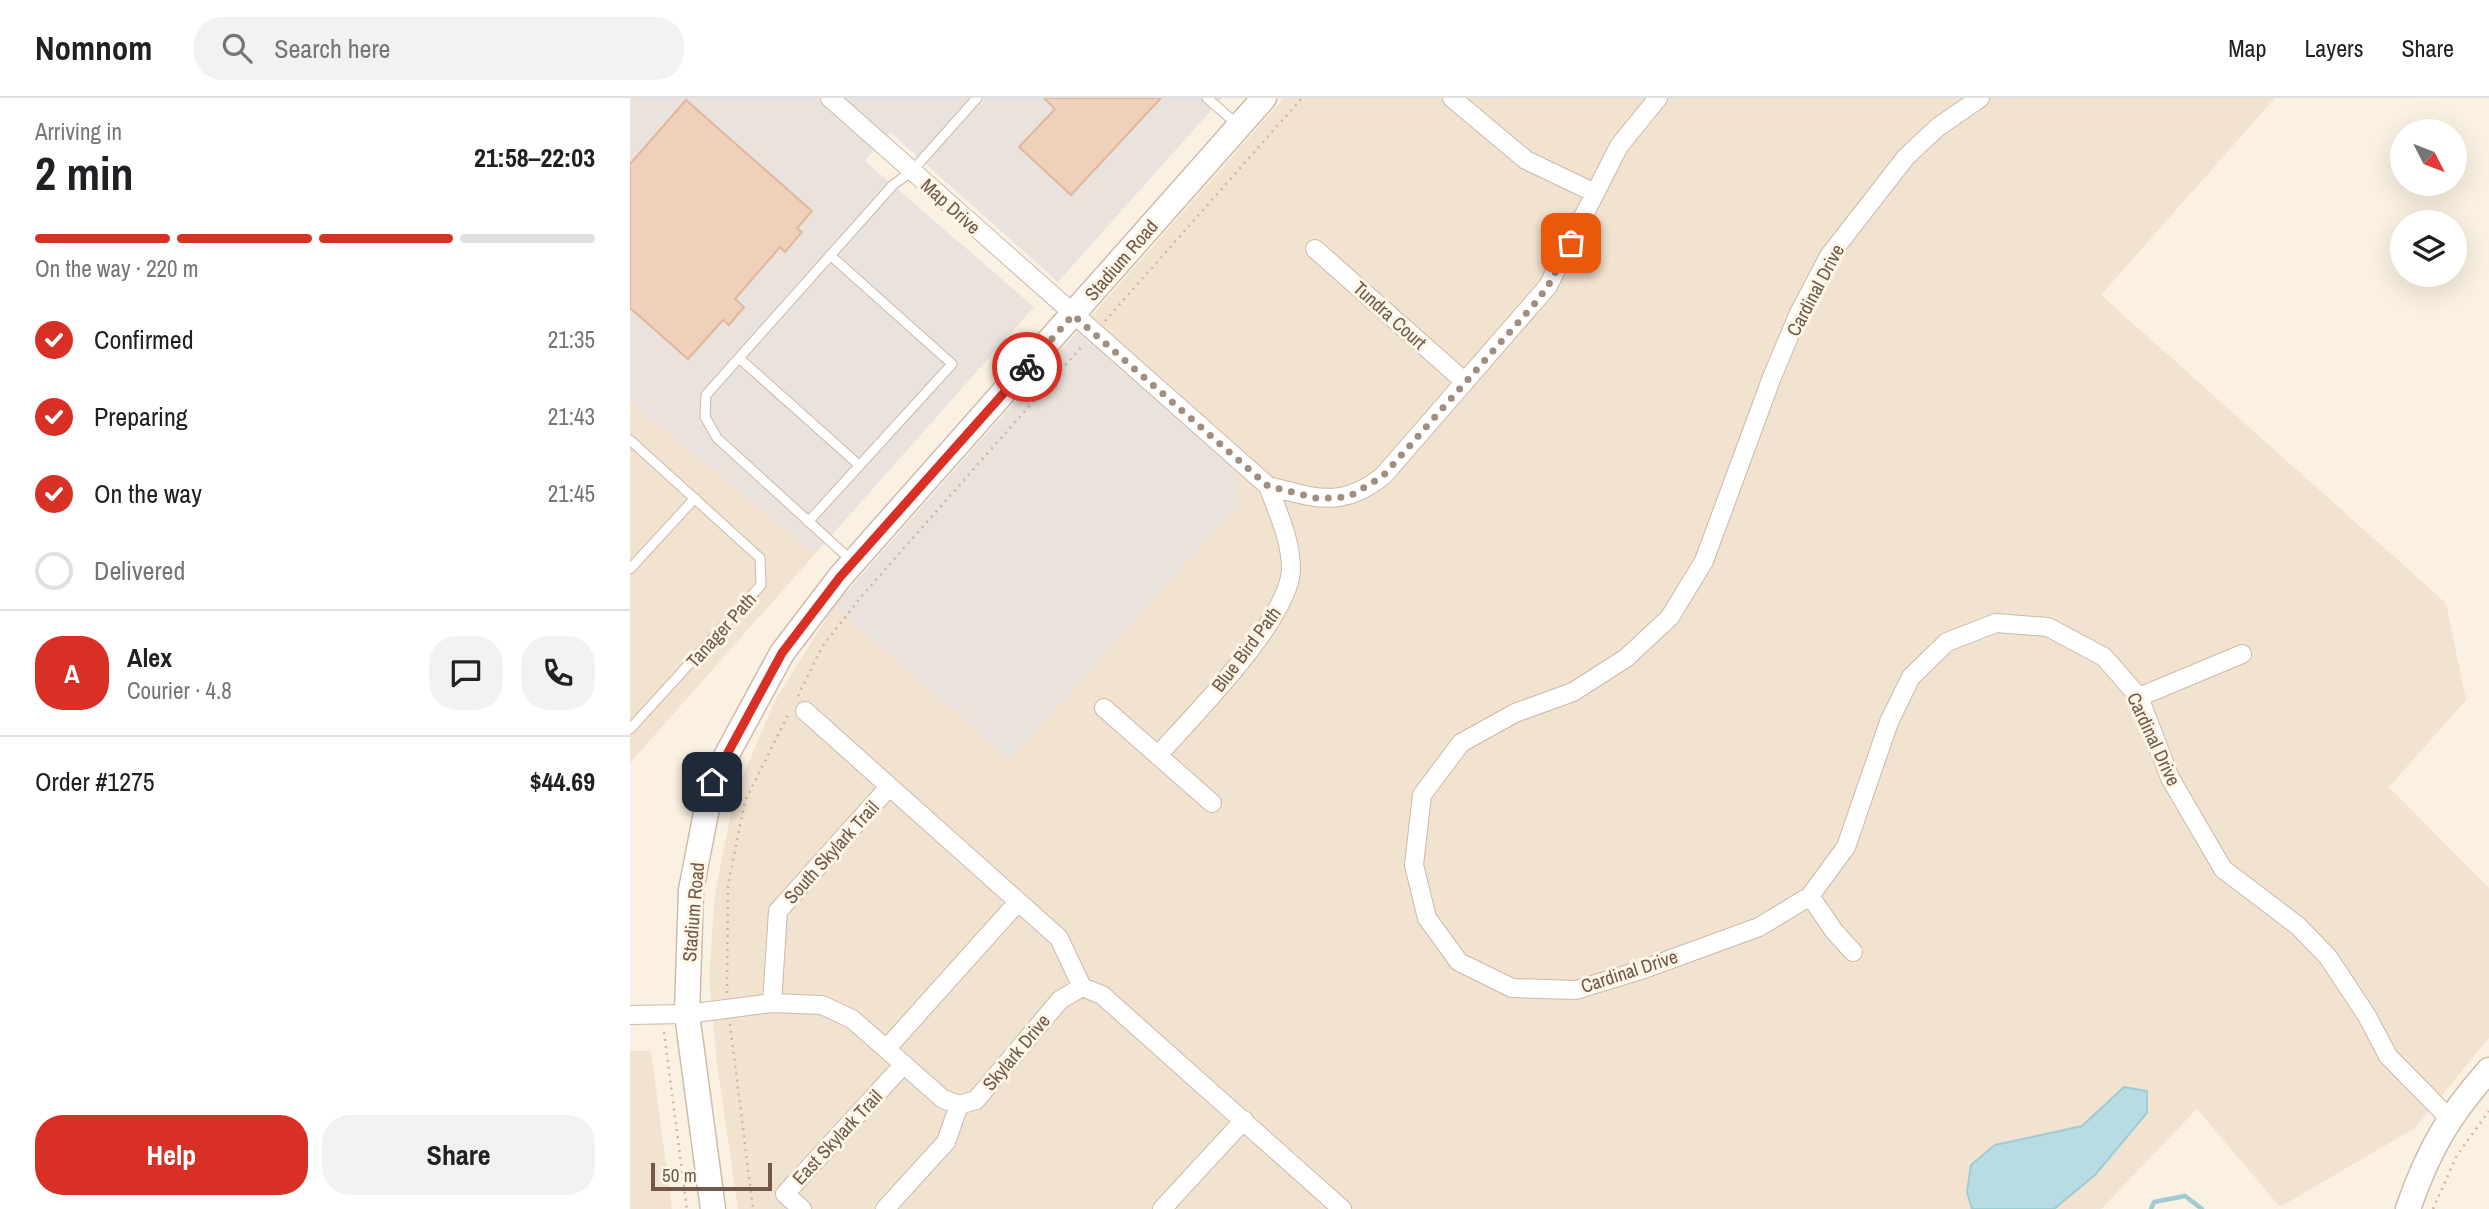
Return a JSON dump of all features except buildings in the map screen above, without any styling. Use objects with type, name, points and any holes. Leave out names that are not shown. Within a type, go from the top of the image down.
[{"type":"street","name":"Map Drive","points":[[830,98],[1268,486]]},
{"type":"street","name":"Stadium Road","points":[[713,1209],[687,1014],[691,890],[712,782],[782,653],[854,563],[1264,98]]},
{"type":"street","points":[[1452,98],[1526,160],[1595,193]]},
{"type":"street","points":[[1268,486],[1316,498],[1350,496],[1367,489],[1383,476],[1548,286],[1628,133],[1658,98]]},
{"type":"street","name":"Cardinal Drive","points":[[1980,98],[1938,127],[1906,157],[1829,256],[1798,315],[1772,377],[1704,561],[1670,617],[1626,658],[1573,692],[1515,713],[1461,743],[1422,795],[1414,864],[1427,918],[1460,962],[1512,988],[1576,990],[1641,970],[1759,927],[1810,895],[1846,847],[1889,722],[1911,677],[1947,642],[1996,623],[2048,627],[2104,657],[2138,697],[2170,778],[2223,869],[2298,926],[2328,957],[2367,1016],[2388,1056],[2449,1118]]},
{"type":"street","name":"Tundra Court","points":[[1315,248],[1465,382]]},
{"type":"street","name":"Blue Bird Path","points":[[1158,755],[1238,662],[1278,610],[1288,589],[1291,568],[1286,536],[1268,486]]},
{"type":"street","points":[[2138,697],[2242,654]]},
{"type":"street","points":[[1104,708],[1212,803]]},
{"type":"street","name":"South Skylark Trail","points":[[805,711],[1059,938],[1082,987]]},
{"type":"street","name":"South Skylark Trail","points":[[772,1003],[778,911],[890,787]]},
{"type":"street","points":[[1810,895],[1834,931],[1853,951]]},
{"type":"street","points":[[887,1048],[1018,902]]},
{"type":"street","points":[[1082,987],[1102,995],[1342,1209]]},
{"type":"street","name":"Skylark Drive","points":[[959,1105],[975,1100],[1060,1000],[1082,987]]},
{"type":"street","points":[[630,1015],[687,1014],[772,1003],[822,1004],[852,1019],[943,1099],[959,1105],[946,1142],[885,1209]]},
{"type":"street","name":"East Skylark Trail","points":[[802,1209],[785,1194],[904,1064]]},
{"type":"street","points":[[2408,1209],[2422,1169],[2449,1118],[2489,1070]]},
{"type":"street","points":[[1162,1209],[1244,1120]]},
{"type":"lane","points":[[854,563],[717,438],[705,417],[706,395],[893,185],[912,171],[977,98]]},
{"type":"lane","points":[[1207,98],[1239,126]]},
{"type":"lane","points":[[808,522],[953,364],[830,255]]},
{"type":"lane","points":[[739,358],[859,466]]},
{"type":"lane","name":"Tanager Path","points":[[630,439],[760,558],[761,585],[630,729]]},
{"type":"lane","points":[[630,569],[695,498]]},
{"type":"path","points":[[753,1209],[727,1007],[728,885],[745,801],[822,648],[860,598],[1302,98]]},
{"type":"path","points":[[653,1032],[664,1031],[687,1209]]},
{"type":"path","points":[[2433,1209],[2456,1155],[2489,1111]]},
{"type":"shaded area","points":[[630,98],[1222,98],[1058,282],[890,132],[865,161],[1034,307],[815,554],[630,401]]},
{"type":"shaded area","points":[[1284,98],[2275,98],[2101,295],[2446,603],[2466,700],[2389,787],[2489,888],[2489,1038],[2415,1128],[2280,1207],[2197,1109],[2101,1209],[738,1209],[717,1064],[709,976],[715,894],[734,797],[774,702],[834,606],[1011,760],[1233,468],[1077,332]]},
{"type":"shaded area","points":[[1077,332],[1233,468],[1238,505],[1010,760],[834,606]]},
{"type":"shaded area","points":[[630,401],[815,554],[630,763]]},
{"type":"shaded area","points":[[630,1051],[651,1051],[672,1209],[630,1209]]},
{"type":"water","points":[[2124,1087],[2147,1091],[2147,1113],[2095,1175],[2054,1209],[1972,1209],[1967,1192],[1971,1165],[1995,1145],[2082,1126]]},
{"type":"waterway","points":[[2151,1209],[2154,1202],[2185,1196],[2202,1209]]},
{"type":"way so far","points":[[1027,367],[1073,315],[1268,486],[1316,498],[1350,496],[1367,489],[1383,476],[1537,301],[1559,268],[1571,243]]},
{"type":"route","points":[[712,782],[782,653],[840,577],[1027,367]]}]
